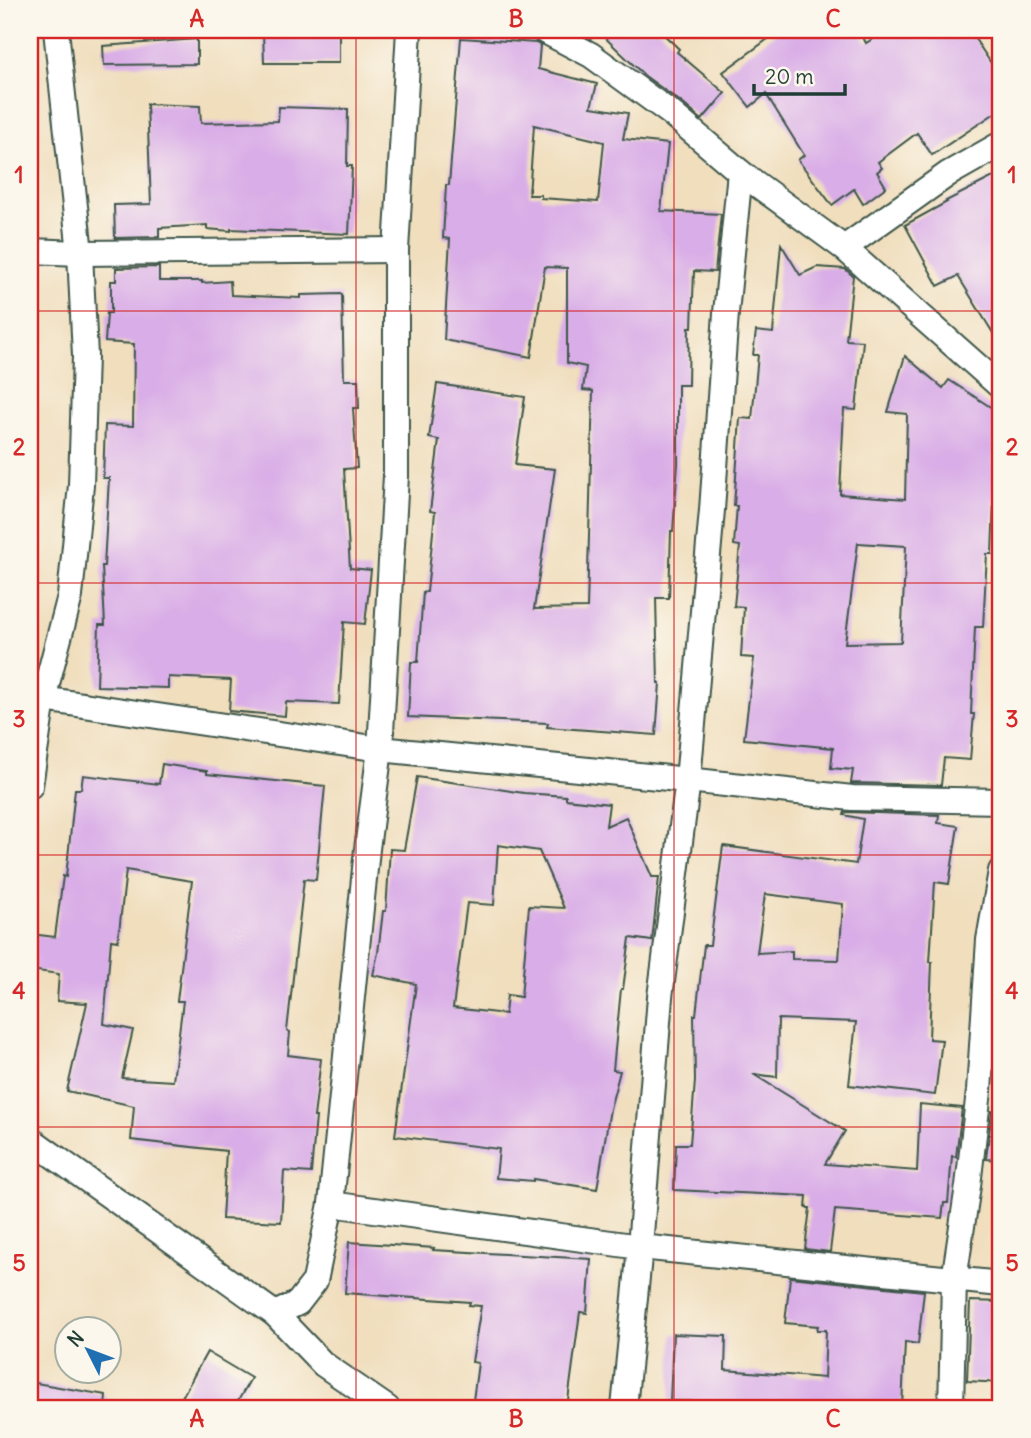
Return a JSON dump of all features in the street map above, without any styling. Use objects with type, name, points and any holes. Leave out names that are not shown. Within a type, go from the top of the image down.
[{"type":"street","points":[[30,786],[36,699],[70,596],[80,485],[85,356],[80,253],[56,30]]},
{"type":"street","points":[[275,1314],[298,1303],[315,1281],[331,1204],[380,749],[396,476],[396,250],[409,30]]},
{"type":"street","points":[[543,30],[591,55],[672,114],[740,172],[844,248],[1001,387]]},
{"type":"street","points":[[844,248],[948,174],[1001,144]]},
{"type":"street","points":[[624,1408],[660,997],[688,779],[740,172]]},
{"type":"street","points":[[30,251],[80,253],[396,250]]},
{"type":"street","points":[[36,699],[380,749],[852,798],[1001,801]]},
{"type":"street","points":[[951,1408],[954,1280],[979,1091],[989,940],[1001,871]]},
{"type":"street","points":[[30,1139],[275,1314],[323,1364],[387,1408]]},
{"type":"street","points":[[331,1204],[640,1247],[1001,1284]]},
{"type":"building","points":[[263,30],[339,30],[339,63],[264,63]]},
{"type":"building","points":[[597,30],[659,30],[679,49],[677,52],[725,93],[702,120],[645,76]]},
{"type":"building","points":[[780,30],[859,30],[866,43],[887,30],[969,30],[1001,78],[1001,109],[932,155],[917,133],[878,162],[882,168],[877,172],[886,187],[863,204],[854,189],[832,205],[798,160],[804,155],[766,94],[750,107],[723,72]]},
{"type":"building","points":[[461,38],[536,43],[540,45],[538,69],[597,84],[591,107],[628,113],[623,139],[668,144],[661,211],[721,214],[715,272],[694,271],[688,385],[678,385],[678,464],[671,531],[669,598],[656,598],[660,683],[656,735],[547,727],[548,723],[408,717],[411,662],[418,662],[423,592],[427,592],[435,512],[430,511],[439,440],[429,438],[437,384],[525,397],[515,465],[555,469],[534,609],[587,608],[593,391],[583,390],[586,367],[567,363],[567,268],[545,267],[531,357],[444,340],[450,239],[443,238],[446,185],[449,185]],"holes":[[[534,125],[604,142],[598,202],[529,195]]]},
{"type":"building","points":[[197,39],[197,64],[104,65],[103,46]]},
{"type":"building","points":[[147,104],[200,106],[201,123],[278,121],[279,107],[348,109],[347,166],[352,166],[349,234],[231,231],[207,229],[207,225],[159,228],[159,237],[115,238],[114,205],[151,204]]},
{"type":"building","points":[[1001,173],[1001,346],[958,276],[938,286],[905,225]]},
{"type":"building","points":[[781,244],[800,275],[817,267],[845,269],[853,276],[846,340],[863,341],[856,410],[844,409],[840,494],[905,499],[907,414],[888,412],[905,356],[943,388],[949,380],[995,410],[992,554],[987,554],[983,627],[975,627],[971,714],[974,714],[970,760],[944,758],[941,785],[851,783],[853,770],[831,768],[833,748],[744,739],[754,658],[741,657],[744,607],[734,606],[740,546],[734,545],[737,506],[734,506],[740,418],[752,419],[758,355],[753,355],[756,331],[773,333]],"holes":[[[858,543],[906,546],[901,642],[845,643]]]},
{"type":"building","points":[[159,267],[159,281],[230,281],[231,295],[301,298],[301,295],[342,294],[344,380],[358,380],[359,408],[353,408],[357,468],[344,469],[350,568],[371,570],[365,624],[344,622],[339,704],[286,702],[285,716],[229,711],[231,680],[168,677],[168,688],[97,686],[99,625],[105,625],[102,566],[109,478],[103,478],[105,425],[133,426],[134,344],[105,342],[107,313],[111,313],[111,281],[116,281],[116,268]]},
{"type":"building","points":[[162,764],[207,771],[207,774],[325,786],[316,880],[304,879],[287,1031],[290,1032],[288,1055],[321,1059],[311,1173],[284,1171],[281,1222],[222,1219],[226,1151],[131,1140],[134,1106],[67,1091],[87,1003],[57,1001],[59,974],[30,970],[30,934],[55,937],[63,876],[66,877],[75,789],[81,789],[83,775],[159,784]],"holes":[[[126,870],[192,881],[177,1001],[183,1001],[173,1081],[122,1078],[133,1030],[104,1024],[111,940],[118,941]]]},
{"type":"building","points":[[417,777],[609,804],[606,826],[626,817],[652,877],[659,877],[652,941],[630,938],[621,989],[613,1070],[620,1071],[610,1109],[597,1189],[533,1179],[496,1178],[499,1149],[395,1136],[416,984],[373,975],[383,911],[386,911],[390,849],[404,850]],"holes":[[[498,845],[539,851],[564,908],[529,906],[521,997],[507,995],[505,1014],[453,1008],[467,903],[494,905]]]},
{"type":"building","points":[[845,812],[939,815],[938,823],[958,826],[949,884],[935,882],[929,1039],[942,1040],[935,1095],[849,1085],[856,1022],[778,1019],[777,1077],[753,1074],[845,1131],[825,1164],[917,1171],[920,1104],[962,1108],[956,1157],[952,1156],[948,1203],[944,1203],[942,1218],[835,1210],[830,1252],[805,1249],[810,1208],[806,1208],[807,1196],[674,1190],[676,1144],[690,1144],[695,1081],[694,1015],[704,945],[710,945],[723,846],[856,864],[863,819],[844,815]],"holes":[[[765,894],[843,904],[839,960],[792,959],[792,951],[757,953]]]},
{"type":"building","points":[[992,1111],[1001,1112],[1001,1160],[986,1159]]},
{"type":"building","points":[[349,1242],[591,1259],[587,1313],[580,1312],[567,1408],[472,1408],[478,1363],[472,1362],[481,1306],[469,1305],[470,1302],[345,1293]]},
{"type":"building","points":[[790,1277],[924,1291],[918,1344],[905,1342],[902,1408],[779,1403],[779,1408],[746,1408],[746,1403],[670,1401],[673,1334],[726,1336],[725,1370],[824,1378],[826,1330],[817,1330],[818,1326],[785,1323]]},
{"type":"building","points":[[970,1301],[1001,1302],[1001,1383],[967,1381]]},
{"type":"building","points":[[207,1352],[251,1378],[234,1408],[176,1408]]},
{"type":"building","points":[[30,1382],[106,1395],[105,1408],[30,1408]]}]
